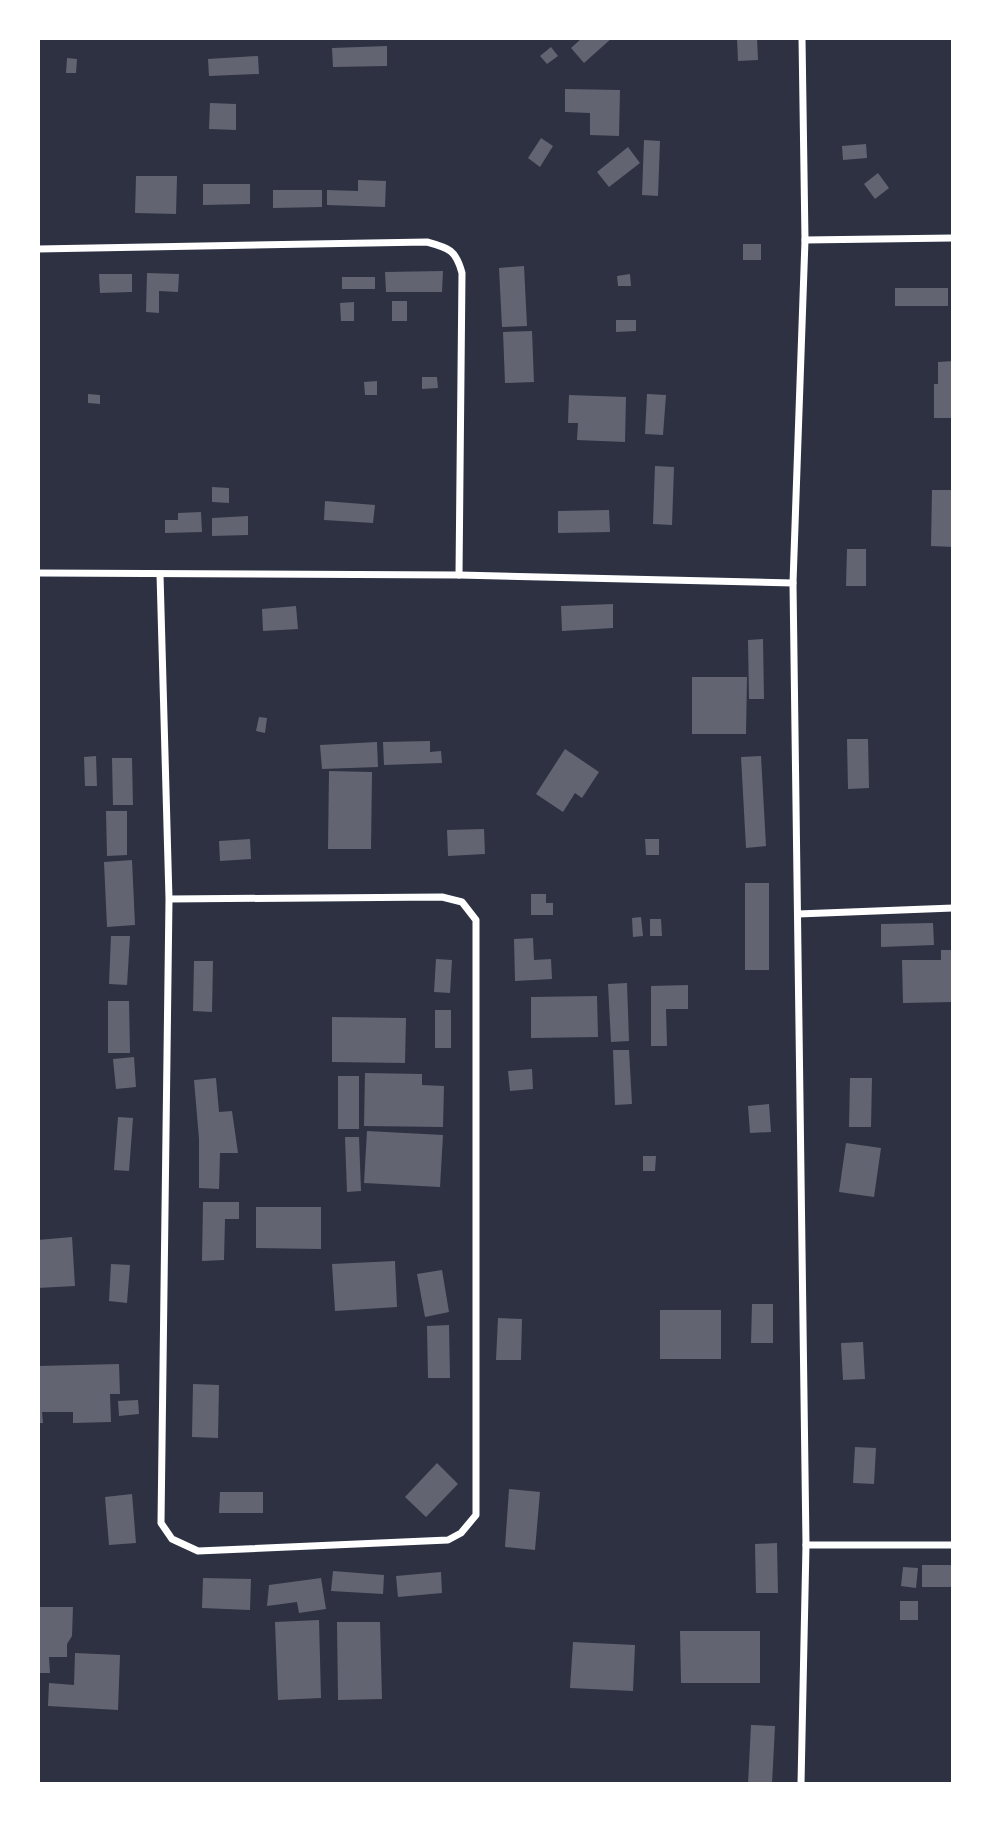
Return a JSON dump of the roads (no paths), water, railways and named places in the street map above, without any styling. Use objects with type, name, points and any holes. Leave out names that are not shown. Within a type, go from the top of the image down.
[{"type":"street","points":[[801,1783],[806,1545],[793,583],[805,240],[802,38]]},
{"type":"street","points":[[805,240],[953,238]]},
{"type":"street","points":[[38,249],[427,242],[446,247],[458,257],[462,273],[459,575]]},
{"type":"street","points":[[38,573],[459,575],[793,583]]},
{"type":"street","points":[[160,574],[169,899],[162,1523],[172,1539],[198,1551],[448,1540],[461,1533],[476,1515],[476,920],[462,902],[442,897],[169,899]]},
{"type":"street","points":[[798,914],[953,908]]},
{"type":"street","points":[[806,1545],[953,1545]]}]
